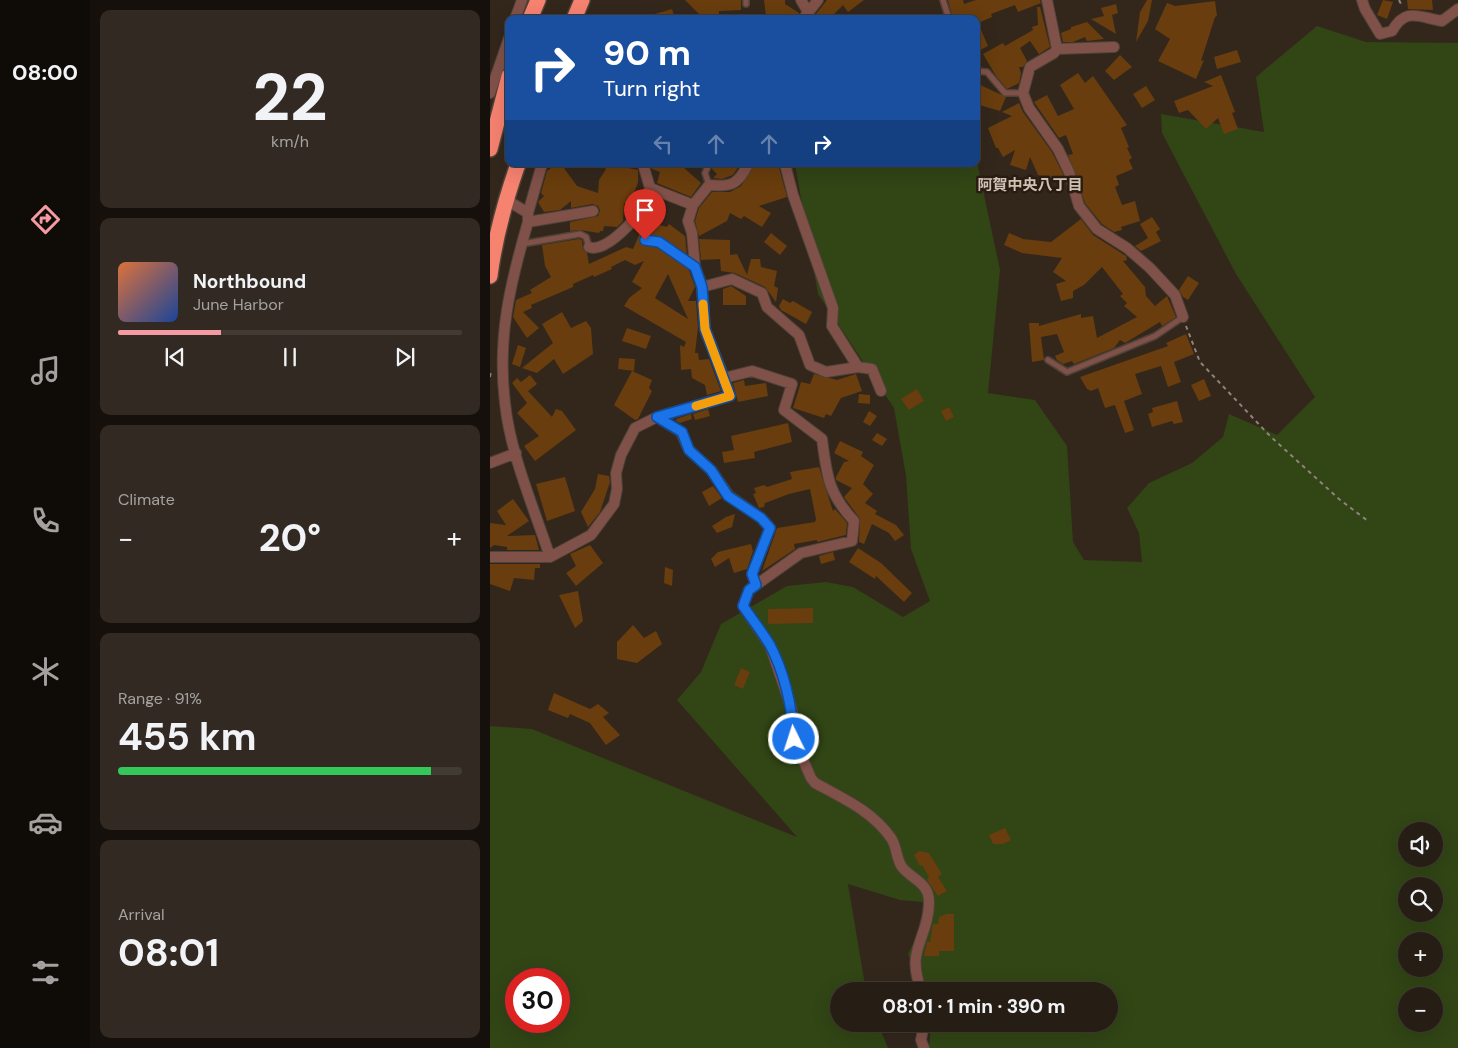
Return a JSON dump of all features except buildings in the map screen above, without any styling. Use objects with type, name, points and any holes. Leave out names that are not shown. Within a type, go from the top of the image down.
[{"type":"highway","points":[[532,15],[538,0]]},
{"type":"highway","points":[[576,15],[582,0]]},
{"type":"highway","points":[[490,149],[505,91]]},
{"type":"highway","points":[[490,276],[494,243],[505,199],[517,167]]},
{"type":"street","points":[[516,15],[522,0]]},
{"type":"street","points":[[801,0],[805,15]]},
{"type":"street","points":[[805,15],[818,0]]},
{"type":"street","points":[[1047,0],[1057,49]]},
{"type":"street","points":[[1362,0],[1365,9],[1380,34],[1392,32],[1399,19],[1407,15],[1442,21],[1458,9]]},
{"type":"street","points":[[1114,47],[1057,49],[1054,53],[1030,66],[1023,93],[1038,121],[1058,149],[1069,172],[1079,206],[1087,219],[1097,229],[1127,248],[1150,268],[1175,295],[1182,317]]},
{"type":"street","points":[[490,93],[505,50]]},
{"type":"street","points":[[541,167],[510,282],[502,359],[505,405],[516,454],[550,557]]},
{"type":"street","points":[[589,247],[594,250],[601,248],[620,234],[645,204],[650,188],[644,167]]},
{"type":"street","points":[[490,556],[550,557],[590,535],[614,504],[617,488],[616,473],[621,455],[635,428],[657,417],[730,396],[705,329],[702,287],[695,267],[692,233],[688,221],[693,205],[708,185],[728,186],[742,177],[747,167]]},
{"type":"street","points":[[786,167],[793,195],[833,308],[832,326],[858,367]]},
{"type":"street","points":[[650,188],[693,205]]},
{"type":"street","points":[[505,199],[528,217],[594,211]]},
{"type":"street","points":[[702,287],[732,278],[762,293],[767,307],[799,335],[810,365],[826,372],[858,367],[872,369],[881,391]]},
{"type":"street","points":[[724,378],[752,371],[792,384],[784,410],[822,439],[826,474],[837,503],[854,521],[852,541],[801,553],[749,590],[743,606],[770,646],[784,680],[792,710],[794,739],[810,778],[815,784],[860,807],[877,819],[893,840],[902,867],[919,880],[927,894],[929,900],[926,929],[916,958],[918,982]]},
{"type":"street","points":[[657,417],[682,432],[689,450],[711,470],[728,496],[761,518],[770,528],[752,574],[756,585]]},
{"type":"street","points":[[490,463],[516,454]]},
{"type":"street","points":[[922,1032],[921,1040],[924,1048]]},
{"type":"lane","points":[[943,0],[949,15]]},
{"type":"lane","points":[[980,71],[987,72],[1006,93],[1023,93]]},
{"type":"lane","points":[[708,167],[705,173],[708,185]]},
{"type":"lane","points":[[521,244],[580,234],[586,237],[589,247]]},
{"type":"lane","points":[[645,240],[659,242],[695,267]]},
{"type":"lane","points":[[1048,360],[1067,372],[1155,336],[1182,317]]},
{"type":"path","points":[[1182,317],[1200,362],[1270,436],[1339,499],[1368,521]]},
{"type":"green space","points":[[1317,26],[1366,42],[1458,43],[1458,1048],[929,1048],[930,1032],[1118,1032],[1118,982],[918,982],[908,954],[933,903],[900,900],[848,884],[864,982],[830,982],[830,1032],[881,1032],[888,1048],[490,1048],[490,726],[532,729],[797,837],[677,700],[701,672],[721,624],[787,586],[826,582],[853,587],[903,617],[930,601],[911,549],[906,476],[894,408],[818,294],[796,167],[978,167],[1000,270],[988,393],[1035,400],[1067,446],[1073,542],[1084,560],[1142,562],[1139,533],[1127,508],[1149,483],[1192,463],[1223,437],[1229,414],[1277,435],[1315,397],[1236,274],[1162,133],[1161,114],[1264,132],[1256,77]]},
{"type":"slow traffic","points":[[696,406],[730,396],[705,329],[703,304]]},
{"type":"district","name":"阿賀中央八丁目","points":[[1030,185]]},
{"type":"route","points":[[645,240],[659,242],[695,267],[702,287],[705,329],[730,396],[657,417],[682,432],[689,450],[711,470],[728,496],[761,518],[770,528],[752,574],[756,585],[749,590],[743,606],[770,646],[784,680],[792,710],[794,739]]}]
